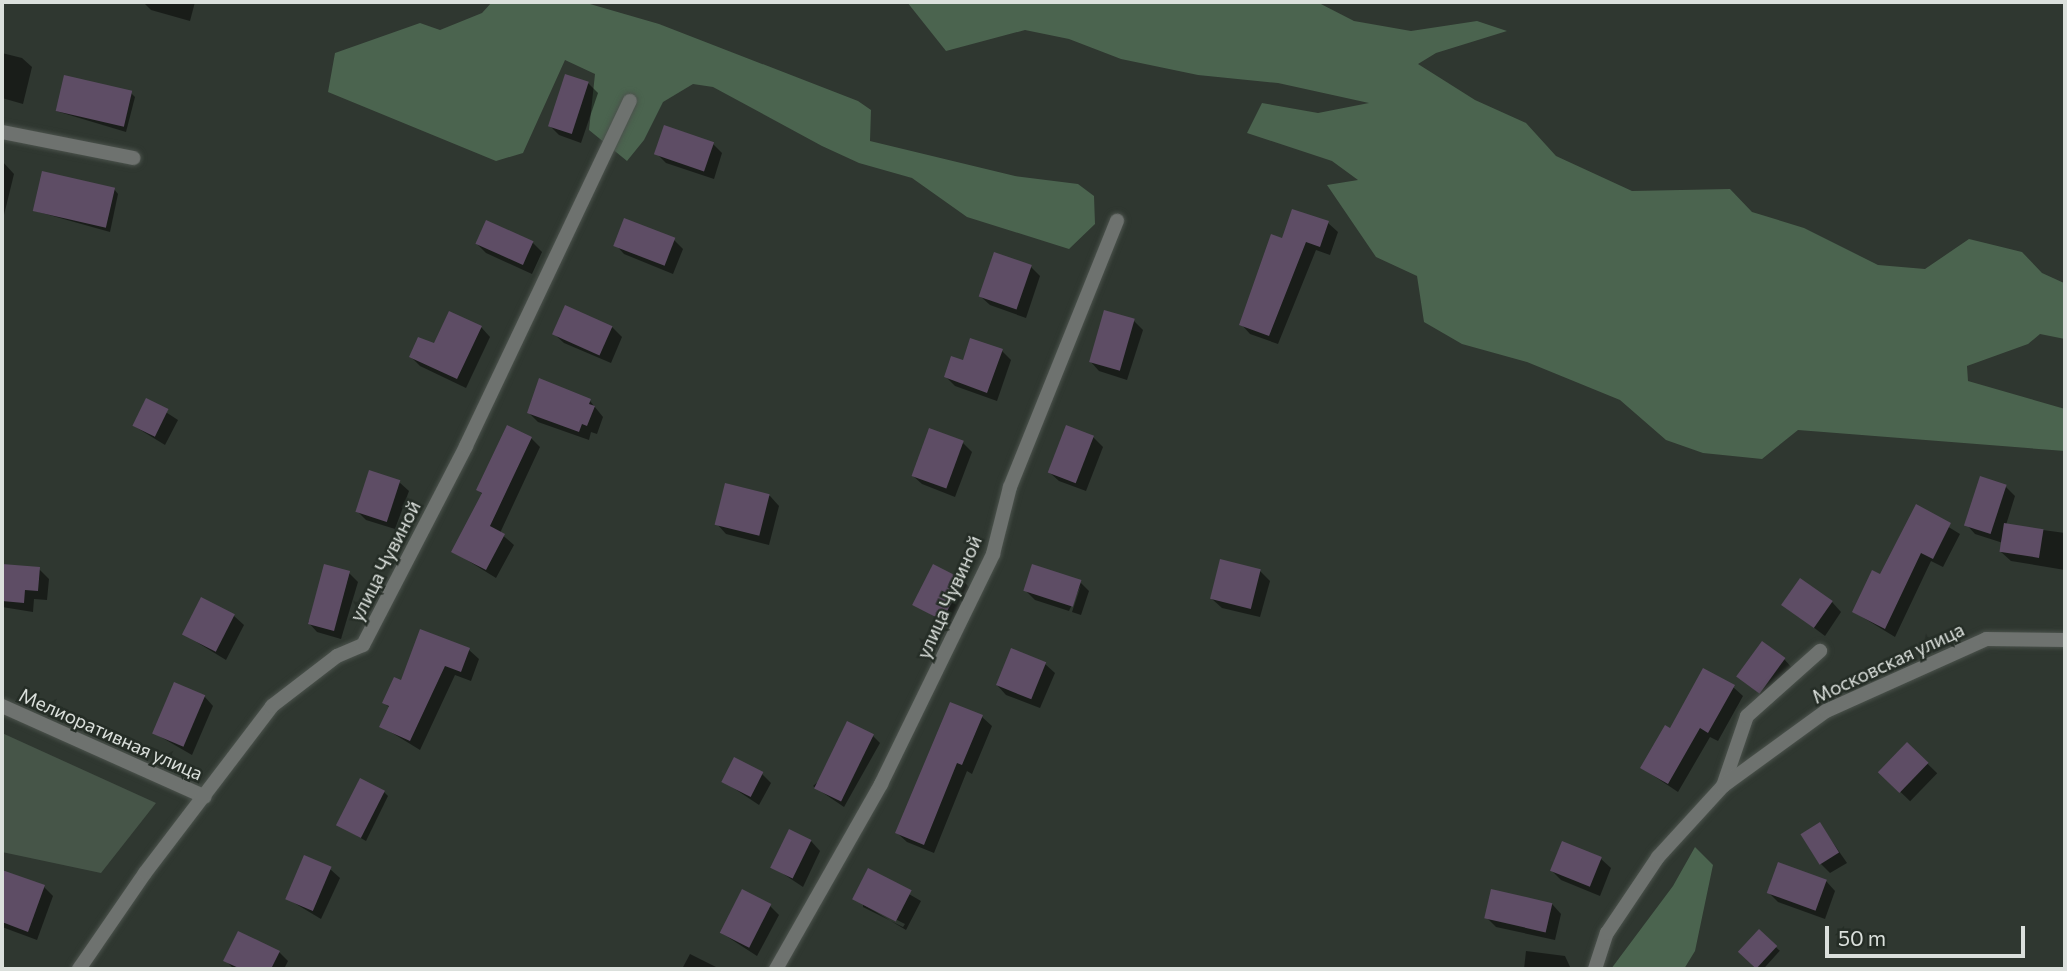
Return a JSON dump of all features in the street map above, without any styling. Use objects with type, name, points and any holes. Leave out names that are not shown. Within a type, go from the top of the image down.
[{"type":"street","name":"улица Чувиной","points":[[79,969],[145,873],[272,706],[337,656],[363,645],[466,446],[630,101]]},
{"type":"street","points":[[2,132],[134,158]]},
{"type":"street","name":"улица Чувиной","points":[[776,969],[881,784],[993,554],[1010,487],[1117,221]]},
{"type":"street","name":"Московская улица","points":[[1595,969],[1606,933],[1658,857],[1723,786],[1826,711],[1986,639],[2065,640]]},
{"type":"street","points":[[1723,786],[1747,716],[1820,651]]},
{"type":"street","name":"Мелиоративная улица","points":[[2,706],[205,797]]},
{"type":"green space","points":[[492,2],[583,2],[659,24],[858,101],[871,110],[870,141],[1015,176],[1078,184],[1094,196],[1095,224],[1069,249],[967,217],[912,178],[859,163],[713,87],[693,84],[663,102],[644,140],[627,161],[589,130],[595,74],[565,60],[523,153],[496,161],[328,92],[335,53],[420,23],[440,30],[482,13]]},
{"type":"green space","points":[[907,2],[1317,2],[1354,21],[1411,31],[1477,21],[1507,31],[1436,53],[1418,64],[1475,100],[1526,123],[1556,156],[1632,191],[1730,189],[1752,212],[1804,228],[1878,265],[1925,269],[1969,239],[2022,252],[2042,273],[2064,283],[2065,339],[2040,334],[2028,344],[1967,366],[1968,381],[2065,409],[2065,451],[1798,430],[1762,459],[1703,453],[1666,440],[1620,400],[1527,362],[1462,344],[1424,322],[1417,276],[1376,257],[1327,185],[1358,180],[1332,161],[1247,133],[1262,103],[1318,113],[1369,103],[1278,83],[1198,75],[1121,59],[1069,39],[1025,30],[946,51]]},
{"type":"green space","points":[[2,733],[156,803],[101,873],[2,852]]},
{"type":"green space","points":[[1695,847],[1713,865],[1695,951],[1684,969],[1611,969],[1673,886]]},
{"type":"building","points":[[565,74],[589,82],[572,134],[548,126]]},
{"type":"building","points":[[64,75],[132,91],[124,127],[56,111]]},
{"type":"building","points":[[664,125],[714,142],[704,172],[654,154]]},
{"type":"building","points":[[42,171],[115,188],[106,228],[33,211]]},
{"type":"building","points":[[1292,209],[1329,221],[1320,247],[1306,242],[1269,336],[1239,325],[1271,234],[1282,238]]},
{"type":"building","points":[[624,218],[675,238],[665,266],[613,246]]},
{"type":"building","points":[[486,220],[534,241],[523,265],[475,244]]},
{"type":"building","points":[[994,252],[1032,265],[1017,309],[979,296]]},
{"type":"building","points":[[565,305],[613,326],[599,355],[552,334]]},
{"type":"building","points":[[1104,310],[1135,319],[1120,371],[1089,362]]},
{"type":"building","points":[[449,311],[482,326],[457,379],[409,357],[418,337],[434,343]]},
{"type":"building","points":[[970,338],[1003,349],[987,393],[944,377],[951,356],[963,360]]},
{"type":"building","points":[[539,378],[591,399],[589,404],[595,406],[587,426],[582,424],[579,432],[527,413]]},
{"type":"building","points":[[146,398],[168,409],[155,437],[132,426]]},
{"type":"building","points":[[507,425],[532,437],[490,526],[505,534],[486,570],[451,552],[482,493],[476,490]]},
{"type":"building","points":[[1066,425],[1094,436],[1076,483],[1048,473]]},
{"type":"building","points":[[929,428],[964,441],[946,489],[912,476]]},
{"type":"building","points":[[369,470],[400,480],[387,522],[355,512]]},
{"type":"building","points":[[1980,476],[2007,485],[1991,534],[1964,525]]},
{"type":"building","points":[[725,483],[770,494],[759,536],[715,525]]},
{"type":"building","points":[[1916,504],[1951,523],[1933,559],[1921,553],[1885,629],[1852,612],[1872,570],[1880,574]]},
{"type":"building","points":[[2004,523],[2044,529],[2039,558],[1999,552]]},
{"type":"building","points":[[1220,559],[1261,569],[1251,609],[1210,599]]},
{"type":"building","points":[[2,564],[40,567],[38,591],[25,590],[24,603],[2,601]]},
{"type":"building","points":[[324,564],[350,571],[334,631],[308,624]]},
{"type":"building","points":[[933,564],[963,579],[942,620],[912,605]]},
{"type":"building","points":[[1032,564],[1081,580],[1073,607],[1023,591]]},
{"type":"building","points":[[1800,578],[1833,601],[1814,628],[1781,605]]},
{"type":"building","points":[[201,597],[235,614],[216,652],[182,634]]},
{"type":"building","points":[[420,629],[470,648],[461,672],[445,666],[410,741],[379,727],[389,706],[382,703],[394,677],[401,680]]},
{"type":"building","points":[[1762,641],[1785,658],[1760,694],[1736,677]]},
{"type":"building","points":[[1011,648],[1046,662],[1031,699],[996,685]]},
{"type":"building","points":[[1703,668],[1735,685],[1708,733],[1700,728],[1668,784],[1640,768],[1665,725],[1670,728]]},
{"type":"building","points":[[174,682],[205,695],[183,747],[152,734]]},
{"type":"building","points":[[950,702],[983,715],[962,765],[957,763],[924,845],[895,833]]},
{"type":"building","points":[[847,721],[874,734],[841,802],[814,788]]},
{"type":"building","points":[[1907,742],[1929,763],[1899,793],[1878,772]]},
{"type":"building","points":[[734,757],[763,772],[751,797],[721,782]]},
{"type":"building","points":[[360,778],[385,791],[361,838],[336,825]]},
{"type":"building","points":[[1820,822],[1839,853],[1820,865],[1800,834]]},
{"type":"building","points":[[789,829],[811,840],[793,879],[770,868]]},
{"type":"building","points":[[1562,841],[1602,857],[1590,887],[1550,871]]},
{"type":"building","points":[[304,855],[332,867],[313,911],[285,899]]},
{"type":"building","points":[[1778,862],[1827,880],[1816,911],[1767,893]]},
{"type":"building","points":[[868,868],[912,890],[896,921],[852,899]]},
{"type":"building","points":[[2,870],[45,885],[28,932],[2,922]]},
{"type":"building","points":[[742,889],[771,904],[749,948],[720,933]]},
{"type":"building","points":[[1491,889],[1552,903],[1546,932],[1484,918]]},
{"type":"building","points":[[1759,929],[1777,946],[1756,969],[1738,952]]},
{"type":"building","points":[[238,931],[280,951],[271,969],[241,969],[223,961]]}]
